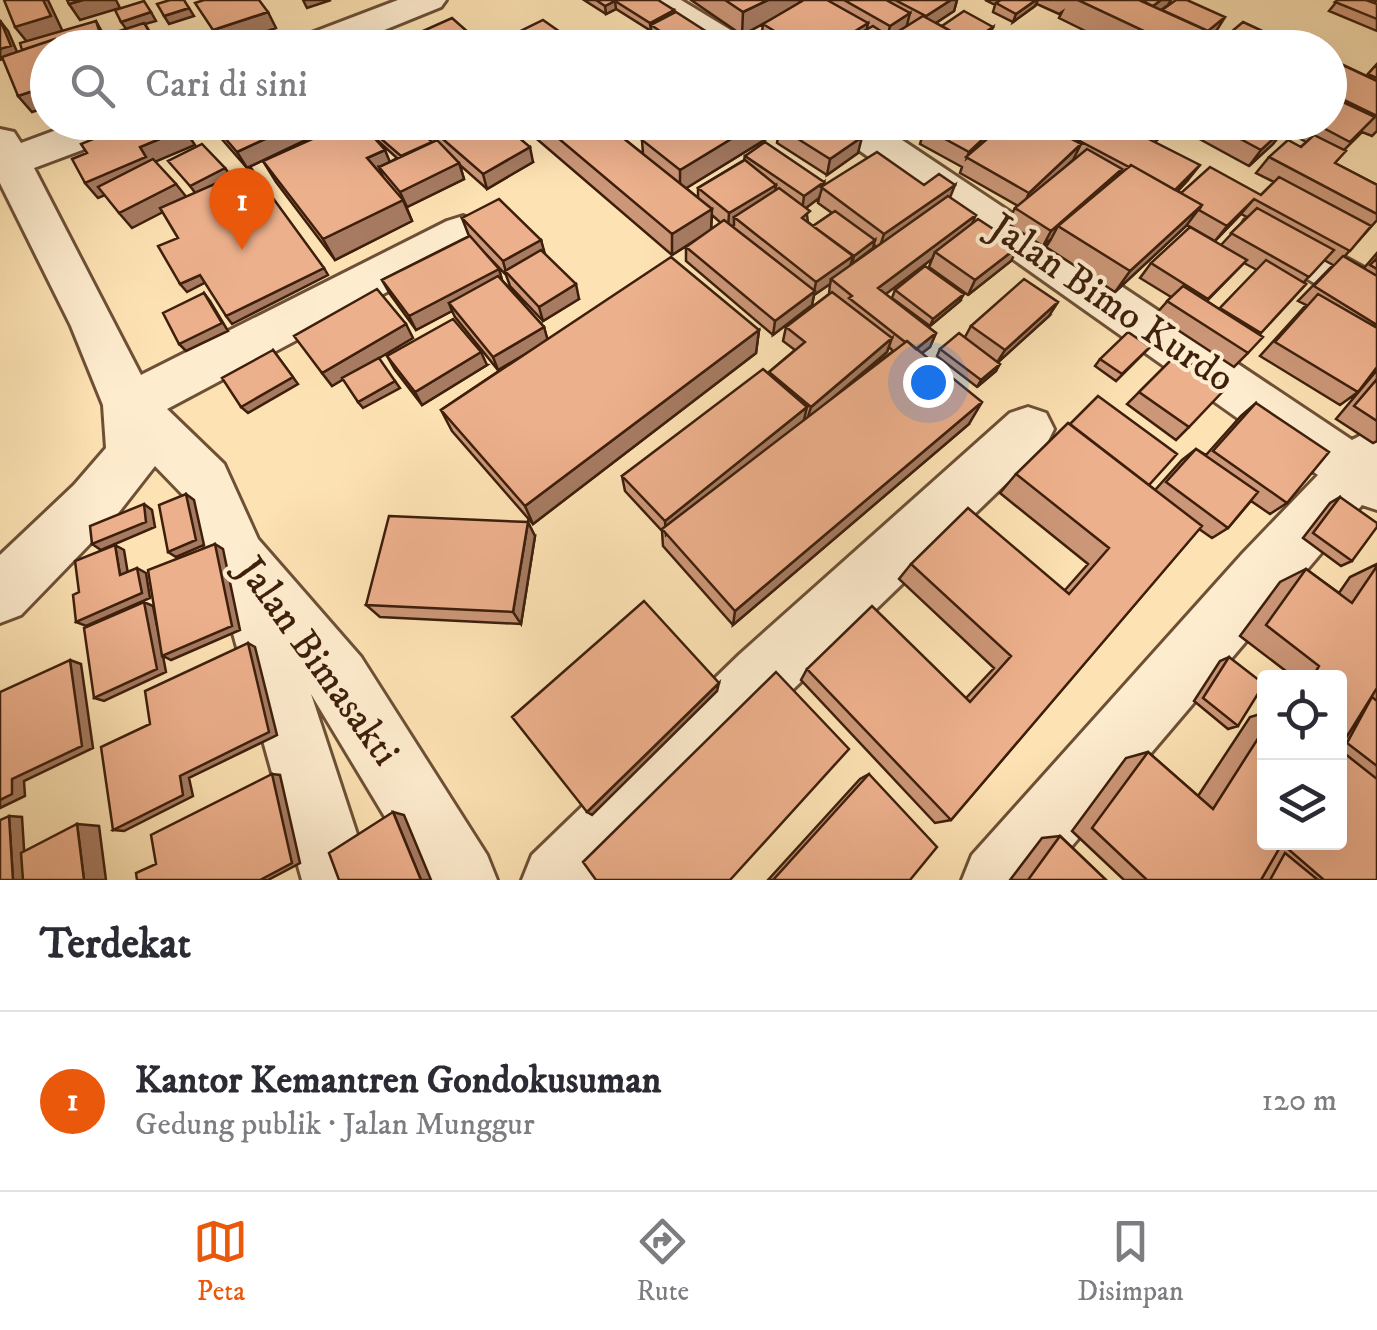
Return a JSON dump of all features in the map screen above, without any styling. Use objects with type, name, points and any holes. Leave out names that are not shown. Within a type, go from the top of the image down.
[{"type":"street","points":[[352,30],[429,0]]},
{"type":"street","points":[[657,0],[705,30]]},
{"type":"street","points":[[0,595],[93,503],[134,454],[129,405],[95,326],[5,152],[51,140]]},
{"type":"street","name":"Jalan Bimo Kurdo","points":[[873,140],[1371,470]]},
{"type":"street","points":[[1260,230],[1377,297]]},
{"type":"street","points":[[129,405],[462,232]]},
{"type":"street","name":"Jalan Bimasakti","points":[[129,405],[205,482],[238,558],[339,679],[462,880]]},
{"type":"street","points":[[557,880],[762,676],[1028,429]]},
{"type":"street","points":[[997,880],[1263,573],[1371,470]]},
{"type":"street","points":[[238,558],[336,880]]},
{"type":"building","points":[[4,0],[43,0],[51,16],[15,27]]},
{"type":"building","points":[[184,0],[189,8],[164,16],[157,4]]},
{"type":"building","points":[[259,0],[268,12],[213,30],[195,3]]},
{"type":"building","points":[[596,0],[658,0],[674,10],[650,23],[615,1],[605,6]]},
{"type":"building","points":[[725,0],[768,0],[743,12]]},
{"type":"building","points":[[804,0],[827,0],[868,23],[857,30],[773,30],[763,24]]},
{"type":"building","points":[[844,0],[886,0],[910,13],[890,26]]},
{"type":"building","points":[[895,0],[951,0],[926,16]]},
{"type":"building","points":[[1036,0],[1016,14],[996,3]]},
{"type":"building","points":[[1078,0],[1139,0],[1206,30],[1142,30]]},
{"type":"building","points":[[1176,0],[1187,0],[1225,17],[1206,30],[1162,10]]},
{"type":"building","points":[[144,1],[151,12],[121,22],[115,10]]},
{"type":"building","points":[[1335,2],[1377,4],[1377,19]]},
{"type":"building","points":[[964,11],[993,27],[949,30],[942,26]]},
{"type":"building","points":[[676,12],[704,30],[658,30],[651,25]]},
{"type":"building","points":[[923,16],[948,30],[901,30]]},
{"type":"building","points":[[452,18],[466,30],[425,30]]},
{"type":"building","points":[[543,20],[557,30],[522,30]]},
{"type":"building","points":[[96,21],[99,30],[65,30]]},
{"type":"building","points":[[1243,22],[1260,30],[1233,30]]},
{"type":"building","points":[[0,23],[11,46],[0,49]]},
{"type":"building","points":[[144,23],[148,30],[122,30]]},
{"type":"building","points":[[30,40],[30,47],[22,50],[20,43]]},
{"type":"building","points":[[30,47],[30,92],[18,96],[2,57]]},
{"type":"building","points":[[1377,64],[1377,78],[1368,74]]},
{"type":"building","points":[[1347,67],[1377,81],[1377,116],[1347,101]]},
{"type":"building","points":[[1347,104],[1375,117],[1350,142],[1346,140]]},
{"type":"building","points":[[91,140],[157,140],[140,147],[146,157],[85,183],[72,159],[87,153],[81,144]]},
{"type":"building","points":[[227,140],[263,140],[237,152]]},
{"type":"building","points":[[310,140],[376,140],[385,150],[367,158],[403,200],[323,239],[263,161]]},
{"type":"building","points":[[382,140],[432,142],[401,156]]},
{"type":"building","points":[[437,140],[459,163],[400,192],[379,167]]},
{"type":"building","points":[[444,140],[522,140],[530,147],[483,174]]},
{"type":"building","points":[[560,140],[626,140],[712,209],[672,234]]},
{"type":"building","points":[[642,140],[729,140],[680,170]]},
{"type":"building","points":[[800,140],[858,140],[830,159]]},
{"type":"building","points":[[947,140],[982,140],[969,152]]},
{"type":"building","points":[[986,140],[1073,140],[1081,144],[1029,193],[966,157]]},
{"type":"building","points":[[1078,140],[1151,140],[1200,165],[1175,190]]},
{"type":"building","points":[[1242,140],[1272,140],[1261,150]]},
{"type":"building","points":[[1288,140],[1301,147],[1309,140],[1324,140],[1346,151],[1335,163],[1377,185],[1377,214],[1269,157]]},
{"type":"building","points":[[765,142],[824,182],[804,196],[745,156]]},
{"type":"building","points":[[202,144],[225,168],[190,186],[168,161]]},
{"type":"building","points":[[1087,149],[1122,169],[1051,231],[1015,208]]},
{"type":"building","points":[[877,152],[924,185],[939,174],[955,185],[884,234],[821,187]]},
{"type":"building","points":[[153,159],[176,184],[119,213],[98,187]]},
{"type":"building","points":[[745,160],[776,185],[729,213],[698,188]]},
{"type":"building","points":[[1131,165],[1202,205],[1130,271],[1058,226]]},
{"type":"building","points":[[1210,167],[1261,195],[1279,177],[1371,226],[1350,251],[1254,199],[1227,226],[1199,210],[1202,205],[1181,193]]},
{"type":"building","points":[[251,168],[324,268],[226,316],[200,275],[180,284],[158,246],[178,238],[160,208]]},
{"type":"building","points":[[779,188],[810,211],[802,218],[853,256],[816,282],[734,217]]},
{"type":"building","points":[[948,196],[976,215],[878,288],[936,333],[916,349],[849,298],[852,296],[831,279]]},
{"type":"building","points":[[499,199],[541,240],[503,261],[462,218]]},
{"type":"building","points":[[1257,208],[1334,250],[1309,277],[1231,233]]},
{"type":"building","points":[[835,211],[875,240],[854,256],[813,226]]},
{"type":"building","points":[[978,219],[1019,246],[975,280],[935,252]]},
{"type":"building","points":[[724,220],[815,291],[775,321],[686,247]]},
{"type":"building","points":[[1190,227],[1247,260],[1208,299],[1151,263]]},
{"type":"building","points":[[470,236],[499,269],[409,316],[382,280]]},
{"type":"building","points":[[541,250],[576,284],[539,307],[505,271]]},
{"type":"building","points":[[1343,256],[1377,276],[1377,325],[1314,286]]},
{"type":"building","points":[[671,257],[759,330],[525,506],[441,410]]},
{"type":"building","points":[[1266,260],[1306,284],[1261,333],[1220,308]]},
{"type":"building","points":[[925,266],[964,294],[933,319],[895,290]]},
{"type":"building","points":[[498,276],[544,327],[493,357],[449,303]]},
{"type":"building","points":[[1024,279],[1058,302],[1005,350],[971,326]]},
{"type":"building","points":[[1183,286],[1263,337],[1248,353],[1167,301]]},
{"type":"building","points":[[377,289],[406,324],[322,373],[294,336]]},
{"type":"building","points":[[832,292],[892,338],[811,407],[769,372],[805,342],[786,327]]},
{"type":"building","points":[[204,293],[222,323],[179,344],[163,313]]},
{"type":"building","points":[[1318,294],[1377,328],[1377,367],[1358,392],[1275,342]]},
{"type":"building","points":[[453,319],[481,352],[415,392],[387,356]]},
{"type":"building","points":[[1128,332],[1150,347],[1122,374],[1100,359]]},
{"type":"building","points":[[959,333],[1000,364],[981,380],[940,349]]},
{"type":"building","points":[[907,341],[982,402],[735,611],[662,529]]},
{"type":"building","points":[[273,350],[293,377],[241,407],[222,378]]},
{"type":"building","points":[[1177,354],[1227,387],[1189,427],[1139,392]]},
{"type":"building","points":[[379,358],[395,381],[358,402],[342,378]]},
{"type":"building","points":[[763,369],[807,407],[665,521],[622,476]]},
{"type":"building","points":[[1377,379],[1377,421],[1354,406]]},
{"type":"building","points":[[1098,396],[1177,454],[1149,485],[1070,424]]},
{"type":"building","points":[[1256,403],[1329,452],[1287,503],[1213,451]]},
{"type":"building","points":[[1068,423],[1202,526],[951,820],[807,669],[872,606],[970,702],[1011,656],[911,564],[968,508],[1069,594],[1109,548],[1016,474]]},
{"type":"building","points":[[1196,449],[1258,492],[1228,528],[1166,482]]},
{"type":"building","points":[[186,494],[196,540],[168,552],[159,505]]},
{"type":"building","points":[[1340,497],[1377,523],[1352,561],[1313,533]]},
{"type":"building","points":[[144,504],[146,522],[92,544],[90,526]]},
{"type":"building","points":[[389,516],[528,522],[513,612],[366,605]]},
{"type":"building","points":[[215,544],[232,626],[162,656],[148,570]]},
{"type":"building","points":[[115,545],[120,575],[137,568],[142,593],[76,622],[73,595],[79,592],[75,561]]},
{"type":"building","points":[[1377,566],[1377,688],[1347,736],[1347,670],[1317,670],[1319,666],[1266,625],[1306,569],[1352,603]]},
{"type":"building","points":[[644,601],[719,683],[587,812],[512,717]]},
{"type":"building","points":[[144,602],[157,669],[94,698],[84,628]]},
{"type":"building","points":[[248,643],[269,732],[180,776],[183,795],[113,830],[101,747],[150,724],[145,691]]},
{"type":"building","points":[[1229,657],[1257,679],[1257,695],[1238,726],[1203,698]]},
{"type":"building","points":[[70,660],[82,746],[12,779],[12,794],[0,800],[0,692]]},
{"type":"building","points":[[776,672],[849,749],[730,880],[596,880],[583,862]]},
{"type":"building","points":[[1372,697],[1377,701],[1377,766],[1347,743]]},
{"type":"building","points":[[1257,740],[1257,850],[1278,850],[1261,880],[1147,880],[1092,828],[1148,752],[1213,809]]},
{"type":"building","points":[[1347,755],[1377,779],[1377,880],[1324,880],[1289,850],[1347,850]]},
{"type":"building","points":[[272,774],[292,863],[260,880],[137,880],[136,873],[156,864],[151,835]]},
{"type":"building","points":[[869,774],[937,847],[910,880],[773,880]]},
{"type":"building","points":[[393,812],[421,880],[339,880],[329,853]]},
{"type":"building","points":[[9,816],[13,880],[0,880],[0,820]]},
{"type":"building","points":[[77,824],[84,880],[23,880],[21,853]]},
{"type":"building","points":[[1060,836],[1106,880],[1028,880]]},
{"type":"building","points":[[1285,853],[1318,880],[1270,880]]},
{"type":"place","name":"Kantor Kemantren Gondokusuman","points":[[242,250]]}]
